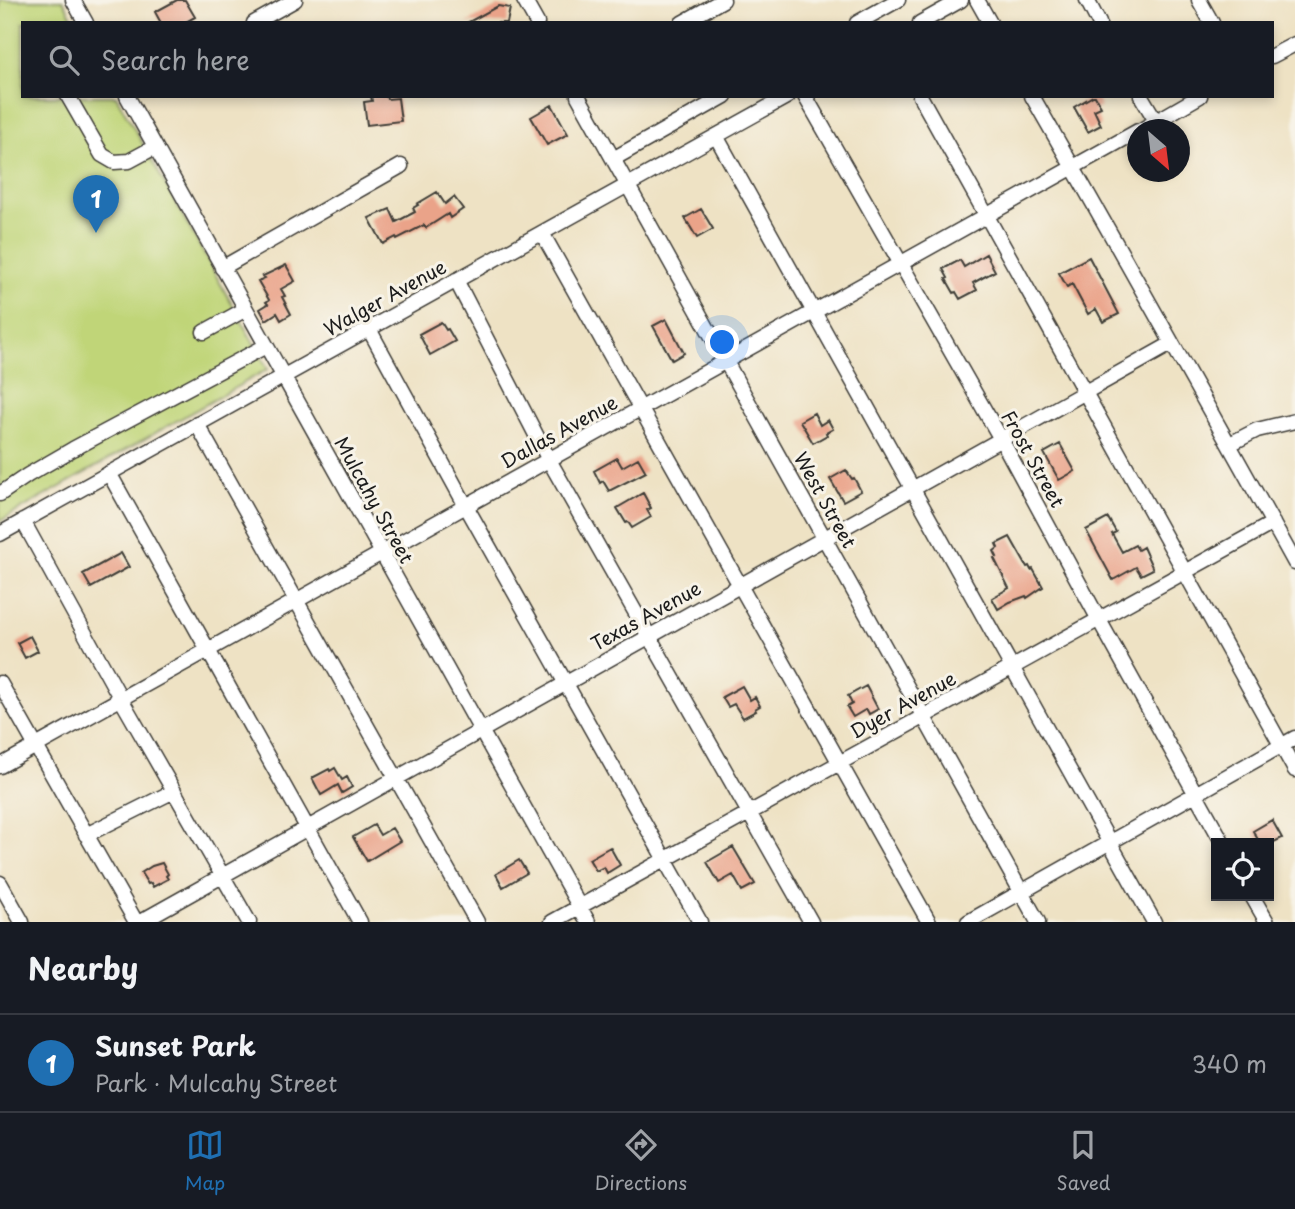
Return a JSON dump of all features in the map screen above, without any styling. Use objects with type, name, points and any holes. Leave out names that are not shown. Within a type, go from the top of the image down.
[{"type":"street","points":[[73,0],[85,21]]},
{"type":"street","points":[[258,21],[295,0]]},
{"type":"street","points":[[686,21],[723,0]]},
{"type":"street","points":[[861,21],[898,0]]},
{"type":"street","points":[[924,21],[961,0]]},
{"type":"street","points":[[977,0],[989,21]]},
{"type":"street","points":[[1087,0],[1099,21]]},
{"type":"street","points":[[1199,0],[1211,21]]},
{"type":"street","points":[[531,2],[536,21]]},
{"type":"street","points":[[1274,55],[1295,44]]},
{"type":"street","points":[[69,98],[102,155],[114,162],[129,161],[155,147]]},
{"type":"street","name":"Mulcahy Street","points":[[128,98],[588,922]]},
{"type":"street","name":"West Street","points":[[579,98],[1038,922]]},
{"type":"street","points":[[613,159],[721,98]]},
{"type":"street","name":"Walger Avenue","points":[[0,534],[784,98]]},
{"type":"street","name":"Frost Street","points":[[806,98],[1001,439],[1220,838]]},
{"type":"street","points":[[921,98],[1295,770]]},
{"type":"street","points":[[1033,98],[1295,563]]},
{"type":"street","points":[[1142,98],[1155,119]]},
{"type":"street","name":"Dallas Avenue","points":[[1160,119],[1196,98]]},
{"type":"street","points":[[716,136],[1154,922]]},
{"type":"street","name":"Dallas Avenue","points":[[0,766],[1127,137]]},
{"type":"street","points":[[222,268],[401,166]]},
{"type":"street","points":[[542,233],[929,922]]},
{"type":"street","points":[[456,281],[549,460],[811,922]]},
{"type":"street","points":[[204,332],[246,309]]},
{"type":"street","points":[[369,329],[700,922]]},
{"type":"street","name":"Texas Avenue","points":[[138,922],[1171,344]]},
{"type":"street","points":[[0,494],[73,449],[266,346]]},
{"type":"street","points":[[1230,444],[1257,430],[1295,421]]},
{"type":"street","points":[[197,424],[477,922]]},
{"type":"street","points":[[109,473],[360,922]]},
{"type":"street","points":[[23,521],[249,922]]},
{"type":"street","name":"Dyer Avenue","points":[[552,922],[1272,523]]},
{"type":"street","points":[[0,683],[138,922]]},
{"type":"street","points":[[968,922],[1295,738]]},
{"type":"street","points":[[86,835],[174,791]]},
{"type":"street","points":[[0,883],[22,922]]},
{"type":"street","points":[[1255,901],[1267,922]]},
{"type":"green space","points":[[0,0],[63,0],[74,21],[21,21],[21,98],[117,98],[268,369],[0,521]]},
{"type":"building","points":[[177,0],[185,0],[195,17],[188,21],[160,21],[155,12]]},
{"type":"building","points":[[498,6],[510,8],[507,21],[471,21]]},
{"type":"building","points":[[371,98],[398,98],[401,121],[367,125],[364,102],[372,101]]},
{"type":"building","points":[[1090,98],[1096,98],[1101,107],[1094,110],[1101,125],[1088,132],[1074,107]]},
{"type":"building","points":[[552,105],[568,134],[547,145],[531,117]]},
{"type":"building","points":[[437,192],[445,204],[454,197],[463,209],[450,218],[448,214],[426,228],[424,225],[383,244],[369,218],[390,209],[396,222],[415,212],[413,208],[417,204]]},
{"type":"building","points":[[701,209],[713,229],[697,238],[685,218]]},
{"type":"building","points":[[986,254],[995,271],[973,283],[977,290],[960,299],[946,279],[948,278],[943,269],[960,260],[964,267]]},
{"type":"building","points":[[1089,257],[1119,314],[1103,322],[1096,309],[1088,314],[1072,284],[1067,287],[1059,273]]},
{"type":"building","points":[[286,265],[295,281],[281,289],[291,314],[281,320],[277,313],[266,320],[260,309],[268,304],[266,302],[269,300],[258,281]]},
{"type":"building","points":[[666,319],[684,353],[672,360],[653,326]]},
{"type":"building","points":[[441,322],[455,341],[430,355],[419,334]]},
{"type":"building","points":[[814,413],[820,425],[828,420],[833,429],[813,443],[800,421]]},
{"type":"building","points":[[1060,444],[1075,471],[1059,480],[1044,453]]},
{"type":"building","points":[[617,458],[622,467],[638,458],[646,472],[609,491],[603,481],[600,483],[594,471]]},
{"type":"building","points":[[846,470],[861,491],[843,501],[830,479]]},
{"type":"building","points":[[643,493],[651,508],[647,510],[651,517],[632,528],[617,508]]},
{"type":"building","points":[[1108,518],[1116,532],[1112,534],[1122,552],[1135,545],[1138,550],[1143,547],[1153,569],[1141,575],[1136,567],[1113,580],[1086,530]]},
{"type":"building","points":[[1010,537],[1027,567],[1033,569],[1043,587],[1027,598],[1026,596],[1010,602],[998,609],[992,598],[1009,588],[994,558],[997,557],[994,551],[998,548],[996,544]]},
{"type":"building","points":[[121,553],[129,567],[91,588],[83,574]]},
{"type":"building","points":[[30,636],[38,651],[25,658],[17,643]]},
{"type":"building","points":[[742,686],[750,700],[755,697],[760,706],[743,718],[734,704],[728,707],[722,697]]},
{"type":"building","points":[[866,686],[878,709],[869,714],[865,710],[853,717],[847,707],[852,704],[848,696]]},
{"type":"building","points":[[335,768],[342,780],[347,777],[352,787],[342,793],[338,785],[321,795],[312,778]]},
{"type":"building","points":[[1272,820],[1282,838],[1274,842],[1274,838],[1257,838],[1253,831]]},
{"type":"building","points":[[374,825],[380,835],[392,828],[400,841],[367,861],[353,837]]},
{"type":"building","points":[[610,847],[620,865],[607,873],[604,867],[596,871],[589,859]]},
{"type":"building","points":[[733,847],[755,884],[742,891],[733,875],[719,883],[707,862]]},
{"type":"building","points":[[519,860],[527,873],[503,887],[496,874]]},
{"type":"building","points":[[162,863],[168,879],[153,887],[141,873]]},
{"type":"place","name":"Sunset Park","points":[[96,233]]}]
